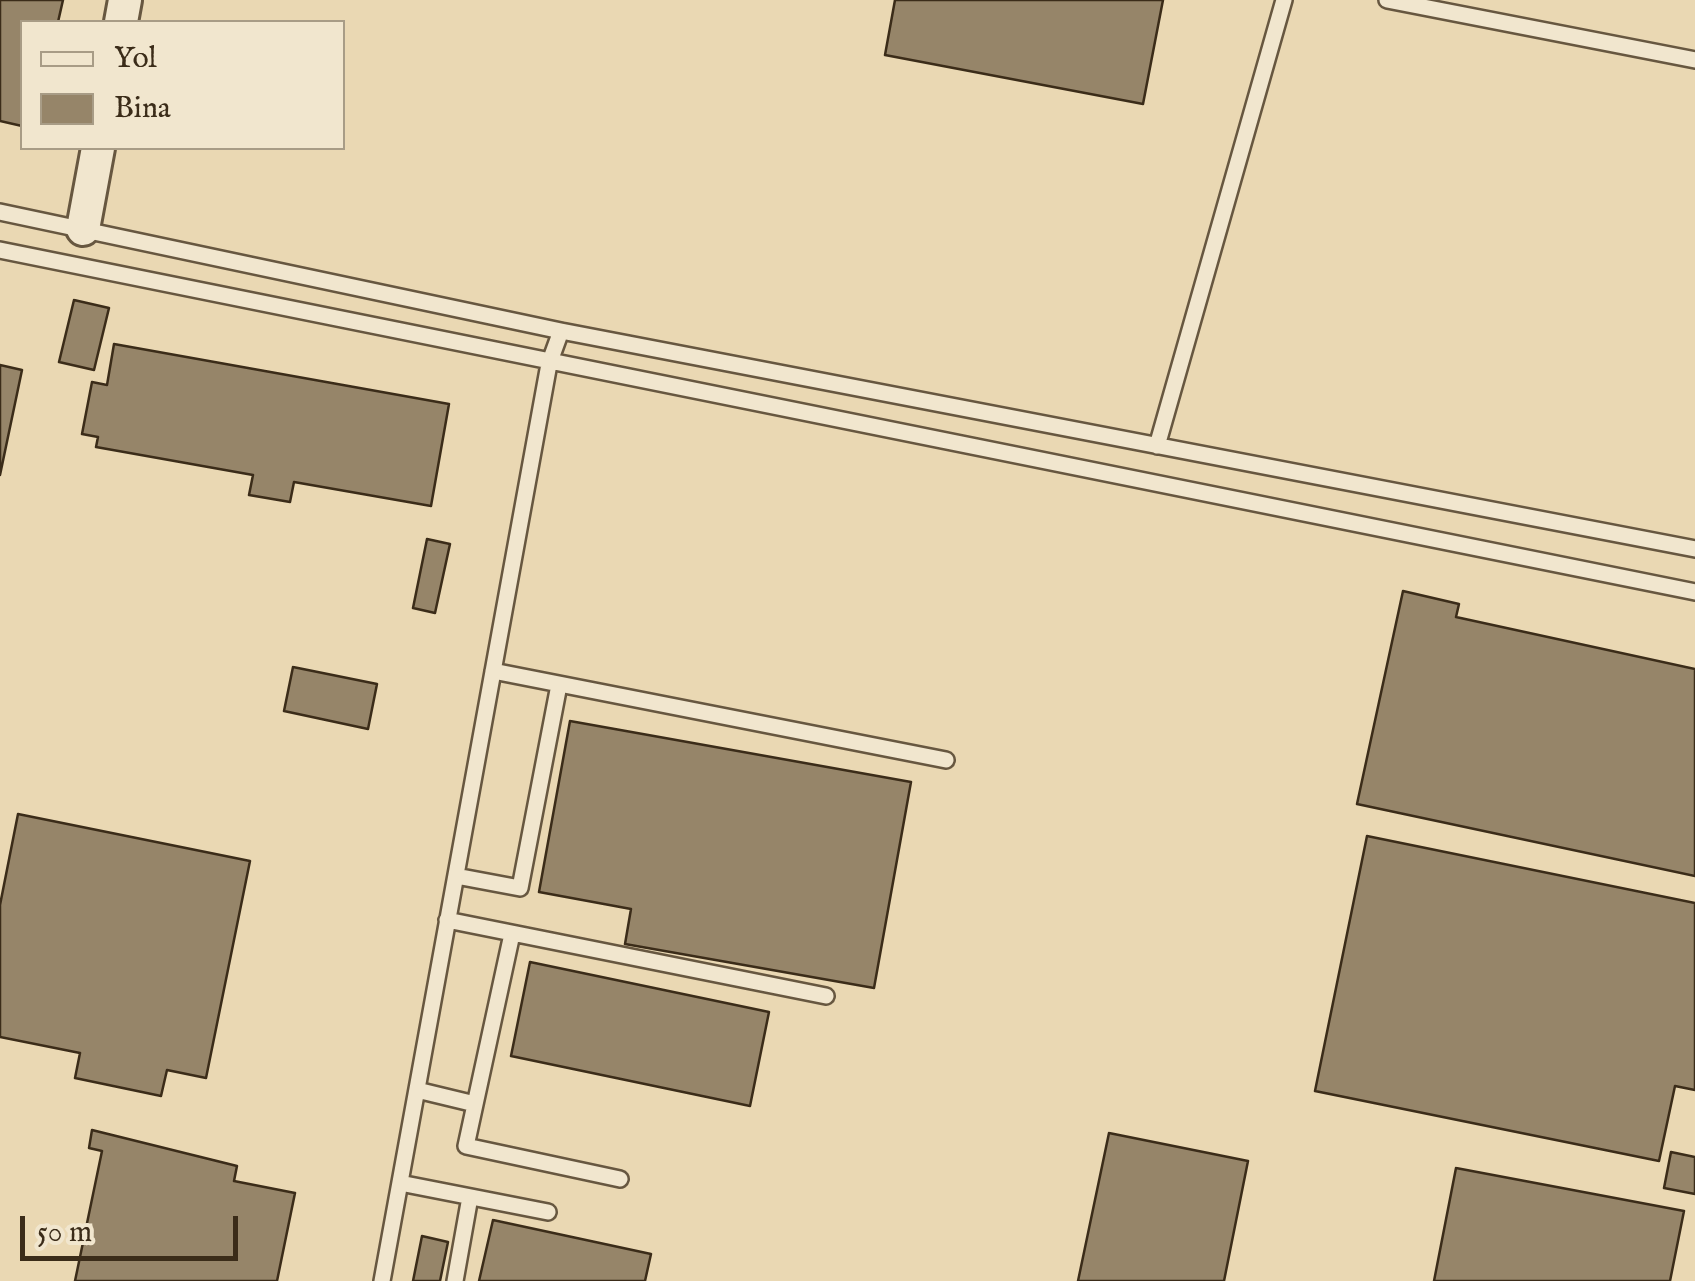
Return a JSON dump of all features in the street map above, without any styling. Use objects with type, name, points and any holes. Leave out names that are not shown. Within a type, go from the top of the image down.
[{"type":"street","points":[[83,229],[98,150]]},
{"type":"lane","points":[[1157,446],[1284,0]]},
{"type":"lane","points":[[1387,0],[1695,60]]},
{"type":"lane","points":[[0,212],[561,331],[1695,549]]},
{"type":"lane","points":[[0,250],[549,364],[1695,592]]},
{"type":"lane","points":[[382,1281],[549,364],[561,331]]},
{"type":"lane","points":[[493,671],[946,760]]},
{"type":"lane","points":[[456,876],[520,888],[558,684]]},
{"type":"lane","points":[[448,920],[826,996]]},
{"type":"lane","points":[[512,934],[466,1146],[620,1179]]},
{"type":"lane","points":[[417,1090],[475,1104]]},
{"type":"lane","points":[[400,1183],[548,1212]]},
{"type":"lane","points":[[454,1281],[470,1197]]},
{"type":"building","points":[[0,0],[63,0],[58,20],[20,20],[20,126],[0,121]]},
{"type":"building","points":[[895,0],[1163,0],[1143,104],[885,55]]},
{"type":"building","points":[[74,300],[109,308],[94,370],[59,362]]},
{"type":"building","points":[[114,344],[449,404],[431,506],[294,482],[290,502],[249,495],[253,475],[96,447],[98,437],[82,434],[92,382],[107,385]]},
{"type":"building","points":[[0,365],[22,370],[0,475]]},
{"type":"building","points":[[427,539],[450,544],[435,613],[413,608]]},
{"type":"building","points":[[1403,591],[1459,604],[1456,617],[1695,669],[1695,876],[1357,804]]},
{"type":"building","points":[[293,667],[377,684],[368,729],[284,711]]},
{"type":"building","points":[[570,721],[911,782],[874,988],[625,944],[631,909],[539,892]]},
{"type":"building","points":[[18,814],[250,861],[206,1078],[167,1070],[161,1096],[75,1078],[80,1053],[0,1037],[0,905]]},
{"type":"building","points":[[1367,836],[1695,903],[1695,1090],[1675,1086],[1659,1161],[1315,1091]]},
{"type":"building","points":[[530,962],[769,1012],[750,1106],[511,1056]]},
{"type":"building","points":[[92,1130],[237,1166],[234,1181],[295,1193],[277,1281],[75,1281],[102,1151],[89,1148]]},
{"type":"building","points":[[1109,1133],[1248,1161],[1224,1281],[1078,1281]]},
{"type":"building","points":[[1671,1152],[1695,1157],[1695,1194],[1664,1188]]},
{"type":"building","points":[[1456,1168],[1684,1211],[1670,1281],[1434,1281]]},
{"type":"building","points":[[493,1220],[651,1254],[645,1281],[479,1281]]},
{"type":"building","points":[[422,1236],[448,1242],[440,1281],[413,1281]]}]
